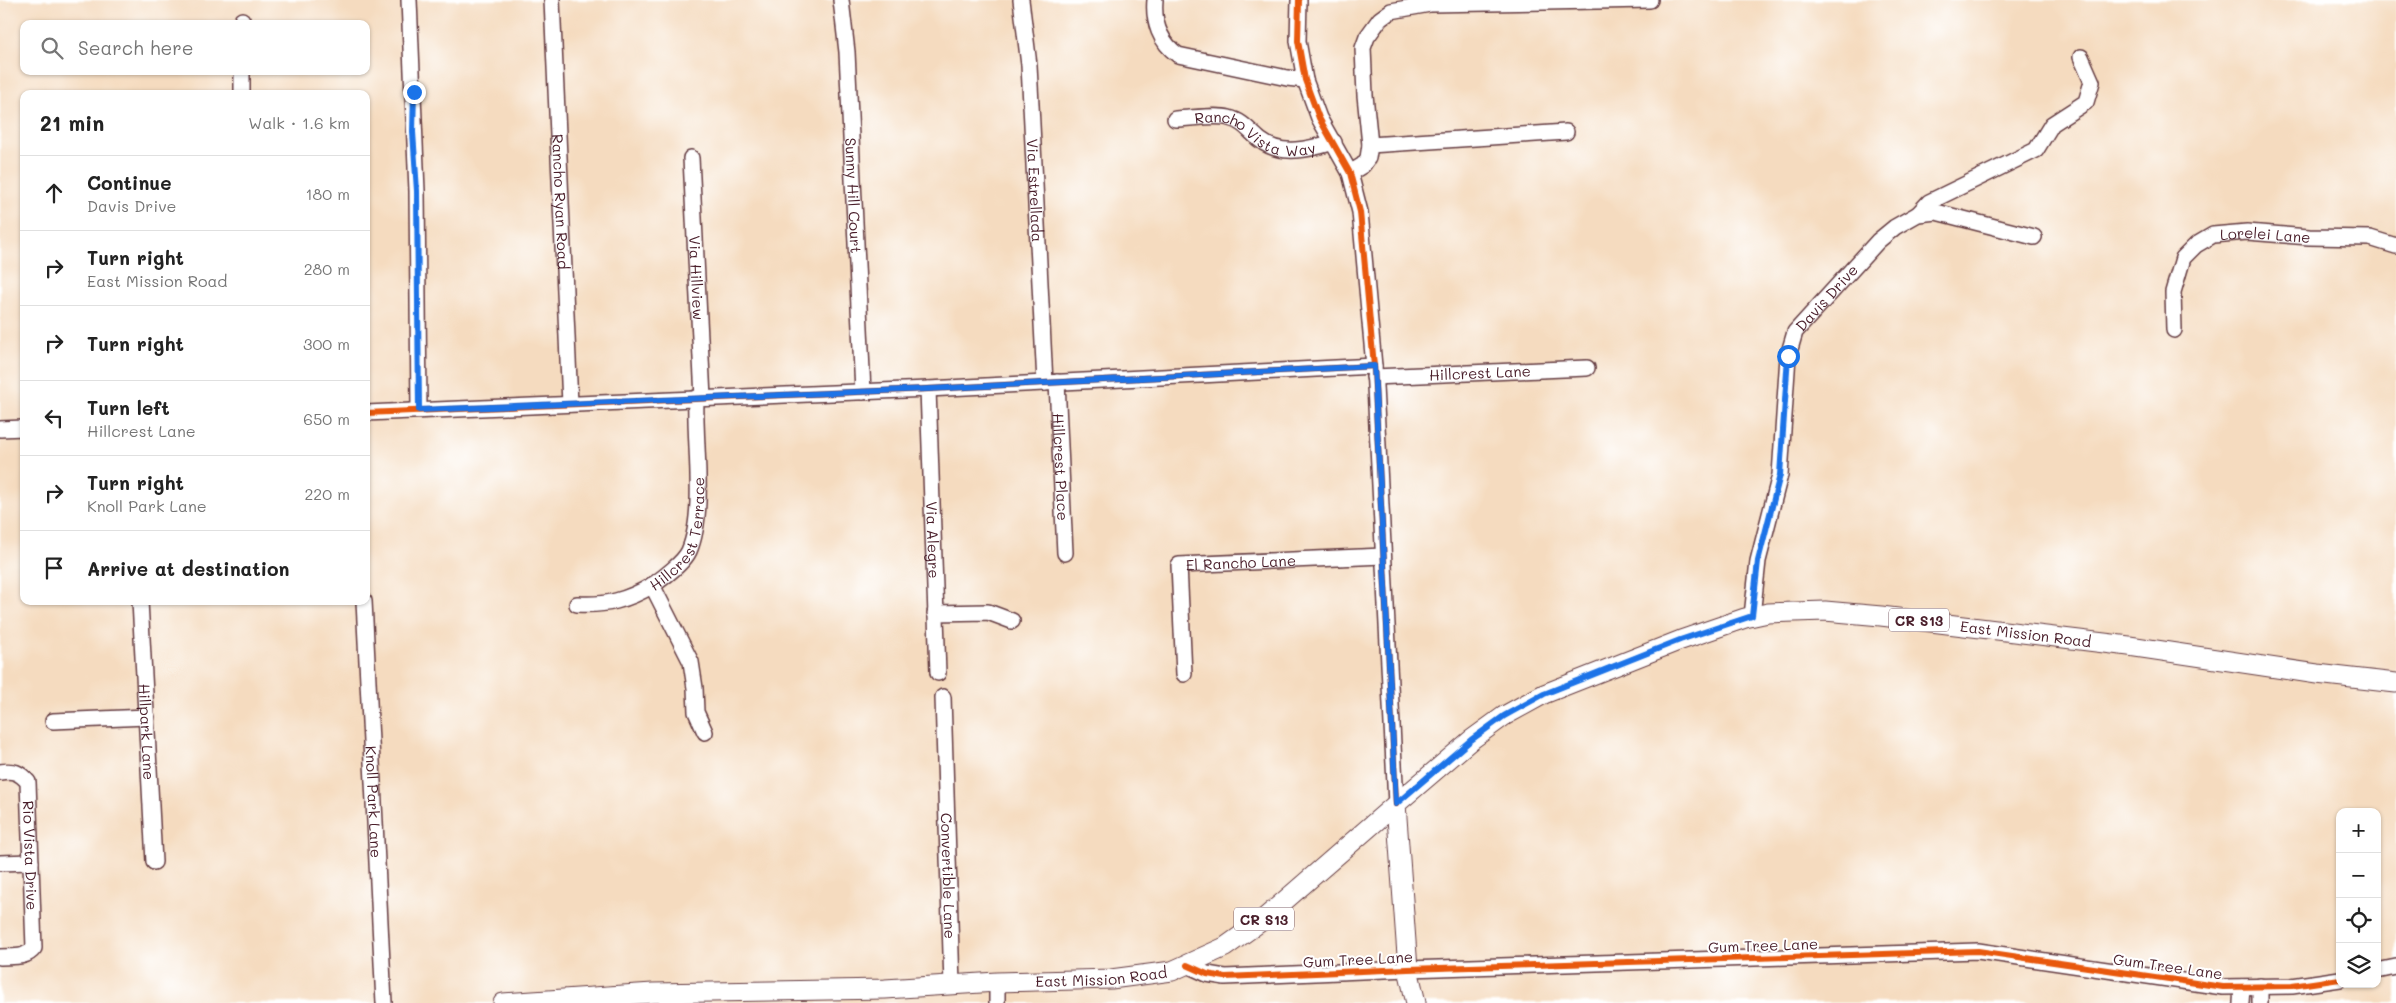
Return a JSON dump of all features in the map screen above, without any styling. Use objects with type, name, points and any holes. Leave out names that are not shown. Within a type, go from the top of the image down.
[{"type":"main road","name":"East Mission Road","points":[[503,1003],[653,993],[764,993],[1111,978],[1172,971],[1225,947],[1260,922],[1471,740],[1504,716],[1544,694],[1680,640],[1752,616],[1794,611],[1881,616],[2129,646],[2317,674],[2396,683]]},
{"type":"main road","points":[[1396,804],[1408,969],[1416,1003]]},
{"type":"main road","points":[[1355,840],[1378,835],[1398,839]]},
{"type":"street","points":[[409,0],[417,191],[419,410]]},
{"type":"street","name":"Rancho Ryan Road","points":[[552,0],[570,404]]},
{"type":"street","name":"Sunny Hill Court","points":[[842,0],[847,52],[864,392]]},
{"type":"street","name":"Via Estrellada","points":[[1021,0],[1029,65],[1051,382]]},
{"type":"street","points":[[1155,0],[1157,24],[1162,38],[1168,47],[1178,55],[1287,78],[1305,80]]},
{"type":"street","points":[[1298,0],[1298,41],[1305,80],[1319,118],[1350,173],[1360,212],[1374,371],[1396,804]]},
{"type":"street","points":[[1350,173],[1363,165],[1368,158],[1370,144],[1363,48],[1367,37],[1375,26],[1391,11],[1430,4],[1650,0]]},
{"type":"street","name":"Davis Drive","points":[[1752,616],[1758,561],[1780,475],[1788,356],[1795,332],[1878,241],[1895,227],[1918,214],[1929,202],[2036,150],[2052,124],[2086,102],[2092,82],[2081,57]]},
{"type":"street","points":[[242,75],[242,90]]},
{"type":"street","name":"Rancho Vista Way","points":[[1175,119],[1229,117],[1245,125],[1274,149],[1292,150],[1316,147],[1334,142]]},
{"type":"street","points":[[1370,144],[1566,132]]},
{"type":"street","name":"Via Hillview","points":[[691,158],[699,398]]},
{"type":"street","name":"Davis Drive","points":[[1918,214],[1936,212],[2034,237]]},
{"type":"street","name":"Lorelei Lane","points":[[2174,330],[2173,292],[2183,258],[2196,245],[2213,235],[2247,232],[2309,237],[2370,238],[2396,246]]},
{"type":"street","name":"Hillcrest Lane","points":[[370,413],[864,392],[1051,382],[1374,371],[1587,368]]},
{"type":"street","name":"Hillcrest Place","points":[[1051,382],[1065,552]]},
{"type":"street","name":"Via Alegre","points":[[928,389],[938,673]]},
{"type":"street","name":"Hillcrest Terrace","points":[[576,604],[601,606],[637,594],[664,577],[688,552],[698,520],[699,398]]},
{"type":"street","points":[[0,429],[20,428]]},
{"type":"street","name":"El Rancho Lane","points":[[1184,674],[1179,565],[1383,556]]},
{"type":"street","points":[[652,585],[691,662],[696,712],[705,732]]},
{"type":"street","name":"Hillpark Lane","points":[[140,605],[154,862]]},
{"type":"street","name":"Knoll Park Lane","points":[[364,605],[384,1003]]},
{"type":"street","points":[[935,613],[988,612],[1012,621]]},
{"type":"street","name":"Convertible Lane","points":[[943,697],[952,985]]},
{"type":"street","points":[[54,721],[147,717]]},
{"type":"street","name":"Rio Vista Drive","points":[[0,957],[24,956],[30,954],[34,948],[28,782],[20,773],[6,771]]},
{"type":"street","points":[[0,864],[31,862]]},
{"type":"street","name":"Gum Tree Lane","points":[[1187,965],[1206,974],[1226,978],[1408,969],[1978,951],[2223,986],[2292,986],[2336,980]]},
{"type":"street","points":[[2381,970],[2396,967]]},
{"type":"street","points":[[997,982],[997,1003]]},
{"type":"street","points":[[2260,986],[2260,1003]]},
{"type":"street","points":[[2241,1003],[2242,987]]},
{"type":"cycle path","points":[[1299,0],[1298,41],[1305,80],[1319,118],[1350,173],[1360,212],[1374,366],[1396,804]]},
{"type":"cycle path","points":[[370,413],[928,389],[1374,366]]},
{"type":"cycle path","points":[[1187,965],[1207,974],[1225,977],[1408,969],[1978,951],[2223,987],[2292,986],[2336,980]]},
{"type":"route","points":[[414,92],[413,132],[417,191],[419,410],[928,389],[1374,366],[1396,804],[1471,740],[1504,716],[1544,694],[1680,640],[1752,616],[1758,561],[1780,475],[1788,356]]}]
